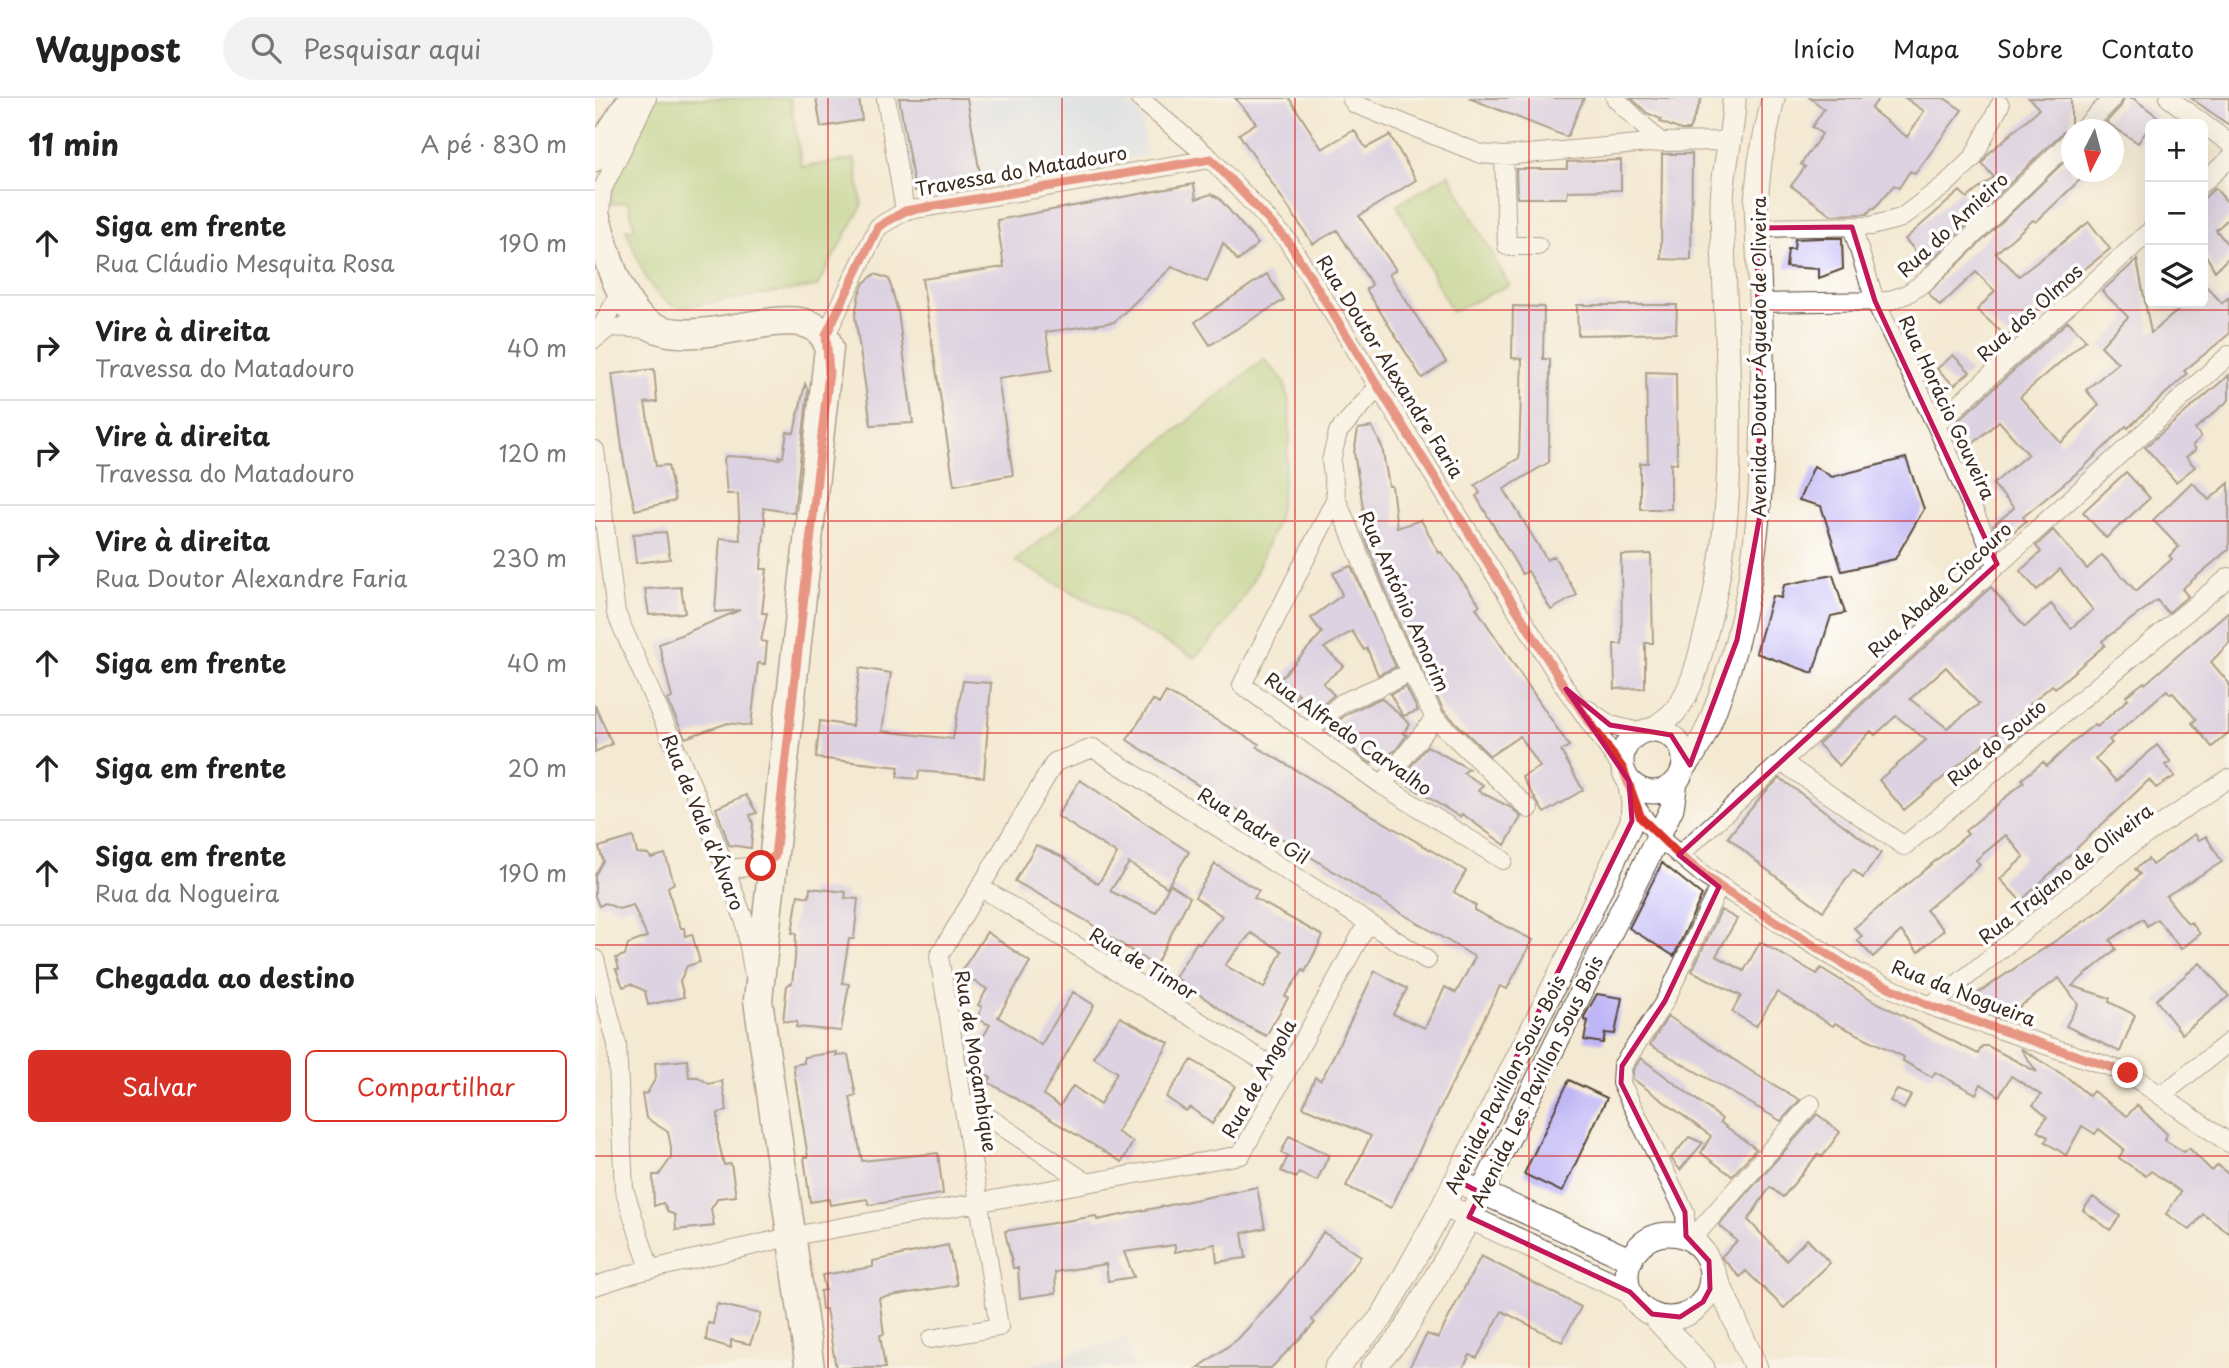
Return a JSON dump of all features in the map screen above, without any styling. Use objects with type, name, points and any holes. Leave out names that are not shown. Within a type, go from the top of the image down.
[{"type":"main road","points":[[615,126],[616,98]]},
{"type":"main road","points":[[595,157],[633,98]]},
{"type":"main road","points":[[597,221],[621,291],[642,320],[664,331],[714,333],[794,319],[812,323],[826,335],[829,372],[758,1000]]},
{"type":"main road","points":[[595,275],[621,291]]},
{"type":"main road","name":"Rua de Vale d'Álvaro","points":[[758,1000],[810,1368]]},
{"type":"street","points":[[597,221],[603,190],[647,98]]},
{"type":"street","points":[[886,98],[905,211]]},
{"type":"street","name":"Rua Doutor Alexandre Faria","points":[[1139,98],[1211,159],[1288,241],[1566,689]]},
{"type":"street","points":[[1351,98],[1355,104],[1481,153],[1504,156],[1660,142],[1730,141]]},
{"type":"street","points":[[1615,98],[1660,142]]},
{"type":"street","name":"Avenida Doutor Águedo de Oliveira","points":[[1645,731],[1675,712],[1687,691],[1712,613],[1723,559],[1730,480],[1730,390],[1722,207],[1734,98]]},
{"type":"street","points":[[1749,98],[1771,98]]},
{"type":"street","name":"Avenida Doutor Águedo de Oliveira","points":[[1679,777],[1703,741],[1717,704],[1740,628],[1752,575],[1762,491],[1757,228],[1760,160],[1771,98]]},
{"type":"street","points":[[2093,119],[2113,98]]},
{"type":"street","points":[[2169,98],[2229,143]]},
{"type":"street","points":[[1757,228],[1852,227],[1886,224],[1901,218],[1945,185],[1982,146],[2000,105]]},
{"type":"street","name":"Rua do Amieiro","points":[[1760,303],[1875,301],[1897,298],[1926,281],[2061,150]]},
{"type":"street","points":[[1504,156],[1507,246],[1538,246]]},
{"type":"street","name":"Travessa do Matadouro","points":[[826,335],[878,227],[905,211],[1211,159]]},
{"type":"street","points":[[2204,182],[2229,159]]},
{"type":"street","name":"Rua Horácio Gouveira","points":[[1852,227],[1875,301],[1936,425],[1997,564]]},
{"type":"street","name":"Rua dos Olmos","points":[[1936,425],[2145,236]]},
{"type":"street","points":[[794,319],[825,312],[850,284]]},
{"type":"street","points":[[595,339],[621,291]]},
{"type":"street","points":[[595,339],[610,327],[664,331]]},
{"type":"street","name":"Rua Abade Ciocouro","points":[[1679,855],[2229,355]]},
{"type":"street","name":"Rua António Amorim","points":[[1379,386],[1338,432],[1331,461],[1336,498],[1410,673],[1435,718],[1529,810]]},
{"type":"street","name":"Rua de Vale d'Álvaro","points":[[595,450],[616,613],[708,822],[745,922],[758,1000]]},
{"type":"street","name":"Rua Alfredo Carvalho","points":[[1336,498],[1242,685],[1383,785],[1503,860]]},
{"type":"street","name":"Rua do Souto","points":[[1782,762],[1904,846],[2229,577]]},
{"type":"street","points":[[595,593],[614,590]]},
{"type":"street","points":[[1308,732],[1342,703],[1410,673]]},
{"type":"street","points":[[1566,689],[1599,719],[1671,735],[1678,742],[1684,761],[1679,777],[1658,791],[1629,784],[1623,752],[1645,731]]},
{"type":"street","name":"Rua da Nogueira","points":[[1566,689],[1629,784],[1658,837],[1720,887],[1858,973],[1930,1006],[2128,1073],[2229,1143]]},
{"type":"street","points":[[1383,785],[1435,718]]},
{"type":"street","name":"Rua Padre Gil","points":[[1055,762],[1093,748],[1427,960]]},
{"type":"street","name":"Rua de Moçambique","points":[[931,1339],[999,1328],[939,956],[1055,762]]},
{"type":"street","name":"Avenida Les Pavillon Sous Bois","points":[[1372,1368],[1402,1335],[1469,1217],[1672,808],[1679,777]]},
{"type":"street","name":"Rua Trajano de Oliveira","points":[[1930,1006],[2131,845],[2229,778]]},
{"type":"street","name":"Avenida Pavillon Sous Bois","points":[[1336,1368],[1382,1317],[1456,1180],[1620,849],[1632,821],[1629,784]]},
{"type":"street","points":[[725,869],[761,866],[775,856]]},
{"type":"street","name":"Rua de Timor","points":[[980,887],[1285,1074]]},
{"type":"street","points":[[1720,887],[1665,1001],[1622,1066],[1621,1083],[1685,1212],[1689,1239],[1709,1261],[1756,1368]]},
{"type":"street","name":"Rua de Angola","points":[[642,1271],[793,1236],[1241,1155],[1368,922]]},
{"type":"street","points":[[595,959],[617,1045],[624,1188],[642,1271]]},
{"type":"street","points":[[2162,1095],[2229,1042]]},
{"type":"street","points":[[961,1100],[1086,1182]]},
{"type":"street","points":[[1689,1239],[1811,1104]]},
{"type":"street","points":[[1456,1180],[1631,1260]]},
{"type":"street","points":[[1443,1205],[1630,1292]]},
{"type":"street","points":[[1689,1239],[1660,1235],[1648,1240],[1631,1260],[1628,1270],[1630,1292],[1703,1368]]},
{"type":"street","points":[[1652,1314],[1666,1318],[1680,1317],[1703,1302],[1710,1289],[1709,1261]]},
{"type":"street","points":[[595,1286],[642,1271]]},
{"type":"street","points":[[595,1298],[642,1271]]},
{"type":"highlighted area","points":[[1852,227],[1875,301],[1997,564],[1679,855],[1719,887],[1665,1001],[1622,1066],[1621,1083],[1685,1212],[1686,1236],[1709,1261],[1710,1289],[1703,1302],[1680,1317],[1652,1314],[1630,1292],[1469,1217],[1481,1193],[1456,1180],[1632,821],[1629,781],[1566,689],[1610,725],[1671,735],[1690,765],[1737,640],[1760,515],[1757,228]]},
{"type":"shaded area","points":[[899,98],[1121,98],[1141,115],[1147,155],[915,191]]},
{"type":"shaded area","points":[[1127,1337],[1134,1368],[1022,1368]]},
{"type":"green space","points":[[656,98],[790,98],[802,167],[855,159],[862,206],[817,286],[682,307],[670,304],[652,288],[626,229],[635,230],[628,202],[611,204],[612,190],[621,163]]},
{"type":"green space","points":[[1449,174],[1509,285],[1452,312],[1397,205]]},
{"type":"green space","points":[[1264,359],[1284,381],[1289,401],[1290,434],[1278,519],[1252,582],[1227,623],[1195,658],[1015,561]]},
{"type":"building","points":[[816,98],[859,98],[862,120],[821,127]]},
{"type":"building","points":[[899,98],[967,98],[981,180],[915,191]]},
{"type":"building","points":[[1235,98],[1289,98],[1322,149],[1354,130],[1366,148],[1390,135],[1416,180],[1359,216],[1396,270],[1389,274],[1446,362],[1422,378],[1366,289],[1372,285],[1337,230],[1313,244],[1239,134],[1256,123]]},
{"type":"building","points":[[1469,98],[1584,98],[1567,137]]},
{"type":"building","points":[[1631,98],[1702,98],[1689,130],[1681,130],[1660,122],[1661,119],[1647,113]]},
{"type":"building","points":[[1810,98],[1879,98],[1871,109],[1907,137],[1924,111],[1905,98],[1944,98],[1962,110],[1915,174],[1910,171],[1899,188],[1894,185],[1874,209],[1867,214],[1832,215],[1791,186],[1805,167],[1801,164],[1822,134],[1812,127],[1824,109]]},
{"type":"building","points":[[2029,98],[2071,98],[2071,119],[2061,119],[2061,134],[1927,264],[1905,239],[1960,191],[1967,198],[1994,177],[1982,164],[1988,154],[2039,109]]},
{"type":"building","points":[[2124,98],[2133,98],[2157,116],[2155,119],[2145,119],[2145,133],[2138,143],[2124,134],[2124,119],[2109,119],[2121,106]]},
{"type":"building","points":[[2191,98],[2229,98],[2229,125]]},
{"type":"building","points":[[1662,154],[1692,154],[1691,260],[1661,259]]},
{"type":"building","points":[[1621,160],[1621,190],[1568,191],[1567,198],[1517,198],[1516,169],[1567,169],[1567,162]]},
{"type":"building","points":[[2061,165],[2061,182],[2078,182],[2036,222],[2033,220],[1996,253],[2019,276],[2089,222],[2110,249],[2044,301],[2007,337],[1977,310],[1995,291],[1976,272],[1940,306],[1928,293]]},
{"type":"building","points":[[1194,184],[1196,199],[1211,194],[1219,198],[1258,244],[1238,261],[1223,243],[1207,282],[1172,267],[1114,322],[1046,332],[1052,370],[998,378],[1013,475],[954,485],[922,279],[1004,267],[997,220]]},
{"type":"building","points":[[2215,188],[2229,204],[2229,218],[2216,230],[2229,246],[2229,257],[2215,271],[2208,259],[2208,194]]},
{"type":"building","points":[[1842,238],[1843,269],[1819,278],[1819,269],[1786,267],[1788,249],[1794,249],[1795,239]]},
{"type":"building","points":[[2137,260],[2151,333],[2181,308],[2208,308],[2208,288],[2222,303],[2229,297],[2229,334],[2184,371],[2187,374],[2128,428],[2126,426],[2083,468],[2023,517],[2026,521],[2004,540],[1993,526],[2014,508],[1993,484],[2028,454],[1999,421],[1968,448],[1950,428],[2068,321],[2086,340],[2020,397],[2061,443],[2099,405],[2086,390],[2118,363],[2101,346],[2128,317],[2102,291]]},
{"type":"building","points":[[875,274],[889,279],[898,312],[913,423],[871,425],[855,316],[864,283]]},
{"type":"building","points":[[1267,274],[1284,300],[1210,345],[1195,322]]},
{"type":"building","points":[[1577,305],[1677,305],[1676,333],[1578,335]]},
{"type":"building","points":[[1513,306],[1544,307],[1543,359],[1550,359],[1549,462],[1504,489],[1547,560],[1554,556],[1577,595],[1551,610],[1528,571],[1522,574],[1476,496],[1480,493],[1475,485],[1519,458],[1522,359],[1512,358]]},
{"type":"building","points":[[1953,355],[1970,372],[1954,385],[1937,369]]},
{"type":"building","points":[[654,369],[657,402],[645,403],[656,466],[668,465],[675,501],[635,510],[624,462],[612,374]]},
{"type":"building","points":[[1646,372],[1676,373],[1677,463],[1671,463],[1671,509],[1640,509],[1640,463],[1648,463]]},
{"type":"building","points":[[2229,375],[2229,400],[2195,429],[2201,437],[2193,445],[2196,450],[2186,457],[2195,467],[2176,482],[2145,447]]},
{"type":"building","points":[[805,384],[808,390],[794,513],[763,508],[765,521],[761,569],[767,569],[762,613],[767,613],[761,641],[767,642],[765,664],[758,663],[751,726],[728,723],[685,738],[667,700],[672,698],[659,644],[740,610],[715,612],[720,538],[740,540],[738,494],[727,494],[724,459],[726,456],[783,457],[787,432],[794,433]]},
{"type":"building","points":[[1372,427],[1382,447],[1389,486],[1392,486],[1397,528],[1421,520],[1439,553],[1441,552],[1480,605],[1476,608],[1569,746],[1561,751],[1583,790],[1544,813],[1522,777],[1540,767],[1520,736],[1490,756],[1444,711],[1401,628],[1363,533],[1367,531],[1354,453],[1358,429]]},
{"type":"building","points":[[1906,458],[1924,509],[1895,559],[1842,571],[1821,506],[1799,500],[1814,466],[1832,477]]},
{"type":"building","points":[[2126,472],[2150,498],[2106,538],[2083,512]]},
{"type":"building","points":[[2192,482],[2209,500],[2229,483],[2229,549],[2182,589],[2188,596],[2168,613],[2157,600],[2102,641],[2105,645],[2055,688],[2052,685],[2014,718],[2025,731],[2007,746],[1997,733],[1904,810],[1879,780],[1926,740],[1896,716],[1875,735],[1871,731],[1839,766],[1818,744],[1991,587],[2025,627],[2051,604],[2071,628],[2093,610],[2060,569],[2037,590],[2020,571],[2041,552],[2036,546],[2053,530],[2087,569],[2102,555],[2136,591],[2172,559],[2169,556],[2179,547],[2153,520]],"holes":[[[1946,667],[1979,704],[1947,728],[1910,699]]]},
{"type":"building","points":[[666,532],[670,559],[636,563],[633,534]]},
{"type":"building","points":[[1651,554],[1653,643],[1645,643],[1645,688],[1615,689],[1614,644],[1622,644],[1621,555]]},
{"type":"building","points":[[1351,566],[1396,667],[1378,675],[1367,648],[1364,650],[1352,631],[1324,648],[1344,666],[1323,683],[1334,695],[1312,714],[1294,699],[1299,694],[1280,679],[1322,633],[1311,618],[1342,595],[1333,573]]},
{"type":"building","points":[[1833,575],[1845,613],[1831,616],[1813,673],[1756,653],[1772,596],[1781,598],[1784,585]]},
{"type":"building","points":[[681,587],[685,613],[649,615],[645,589]]},
{"type":"building","points":[[2229,611],[2229,643],[2211,662],[2229,683],[2229,732],[2212,747],[2192,723],[2196,719],[2172,692],[2170,694],[2167,690],[2109,740],[2112,743],[2095,759],[2116,781],[2157,745],[2171,762],[2165,765],[2175,776],[2156,788],[2149,780],[2021,901],[2000,879],[2024,857],[2006,835],[1976,860],[1980,865],[1926,910],[1944,930],[1918,952],[1901,931],[1873,957],[1857,940],[1862,936],[1854,928],[1968,834],[1965,831],[2024,782],[2022,779],[2043,762],[2047,766],[2095,724],[2097,727],[2128,699],[2126,696],[2144,682],[2145,684]]},
{"type":"building","points":[[860,668],[891,673],[882,731],[953,739],[963,681],[991,683],[984,777],[919,771],[918,779],[897,777],[899,767],[816,758],[820,721],[852,726]]},
{"type":"building","points":[[1406,687],[1418,711],[1403,716],[1390,694]]},
{"type":"building","points":[[1166,692],[1259,744],[1257,747],[1466,871],[1454,892],[1476,906],[1474,910],[1533,940],[1507,989],[1500,986],[1391,1208],[1346,1186],[1371,1136],[1303,1107],[1315,1077],[1320,1080],[1324,1075],[1375,971],[1407,989],[1393,1014],[1425,1028],[1445,987],[1456,993],[1475,957],[1369,894],[1127,740],[1153,700],[1159,704]]},
{"type":"building","points":[[1381,698],[1410,724],[1403,733],[1407,735],[1395,751],[1370,763],[1355,751],[1348,737],[1340,741],[1330,728],[1348,713]]},
{"type":"building","points":[[595,705],[612,744],[595,752]]},
{"type":"building","points":[[1427,746],[1469,769],[1463,773],[1483,785],[1478,791],[1512,808],[1521,817],[1505,845],[1462,814],[1460,817],[1400,780]]},
{"type":"building","points":[[1780,778],[1881,853],[1863,878],[1853,870],[1823,911],[1728,837],[1762,795]]},
{"type":"building","points":[[1080,780],[1189,852],[1167,887],[1129,863],[1110,891],[1156,913],[1170,884],[1190,897],[1155,966],[1085,920],[1015,881],[1036,845],[1063,857],[1098,884],[1117,854],[1057,816]]},
{"type":"building","points":[[746,795],[757,813],[750,815],[753,824],[751,848],[729,845],[716,808]]},
{"type":"building","points":[[2195,834],[2199,840],[2206,836],[2222,862],[2166,896],[2188,924],[2191,922],[2200,934],[2181,949],[2157,919],[2147,926],[2143,919],[2110,940],[2116,949],[2072,986],[2110,998],[2109,1002],[2135,1015],[2120,1052],[2066,1026],[2078,1004],[2059,978],[2003,1019],[1994,1016],[1978,993],[2101,910],[2140,874],[2135,869],[2148,859],[2152,865]]},
{"type":"building","points":[[633,837],[637,853],[648,854],[651,858],[665,854],[674,883],[668,887],[674,911],[681,928],[684,928],[685,936],[692,934],[700,962],[687,966],[680,981],[684,997],[648,1005],[645,991],[631,984],[623,987],[616,969],[619,969],[616,958],[625,955],[628,944],[647,937],[633,905],[619,909],[605,903],[599,906],[595,896],[595,875],[603,861],[599,847]]},
{"type":"building","points":[[1662,863],[1702,895],[1674,956],[1629,928]]},
{"type":"building","points":[[1215,864],[1259,891],[1254,898],[1323,936],[1305,972],[1303,970],[1285,996],[1288,998],[1266,1036],[1237,1021],[1175,977],[1197,942],[1200,944],[1222,916],[1195,897]],"holes":[[[1251,933],[1282,951],[1264,988],[1225,965]]]},
{"type":"building","points":[[810,888],[846,892],[845,898],[858,899],[854,939],[849,939],[842,983],[849,984],[841,1031],[796,1027],[797,1022],[783,1021],[787,985],[792,983],[795,959],[796,933],[792,933],[798,895],[809,897]]},
{"type":"building","points":[[1721,910],[1737,919],[1716,956],[1744,971],[1760,942],[1817,974],[1821,968],[1874,1001],[1978,1054],[1982,1046],[1988,1046],[2037,1072],[2020,1048],[2068,1078],[2089,1096],[2093,1091],[2127,1116],[2137,1105],[2167,1134],[2165,1140],[2184,1152],[2189,1148],[2212,1171],[2218,1165],[2229,1175],[2229,1233],[2203,1214],[2190,1230],[2166,1214],[2181,1192],[2151,1171],[2146,1176],[2119,1158],[2124,1149],[2099,1129],[2095,1134],[2082,1126],[2066,1155],[2045,1142],[2048,1137],[2037,1131],[2047,1117],[2033,1105],[2041,1095],[2011,1076],[1999,1096],[1981,1084],[1976,1094],[1935,1072],[1932,1077],[1903,1061],[1904,1057],[1835,1023],[1833,1026],[1777,992],[1756,1026],[1732,1012],[1741,996],[1692,971]]},
{"type":"building","points":[[987,932],[1030,962],[998,1017],[1041,1045],[1073,992],[1094,1005],[1043,1095],[1060,1106],[1073,1086],[1100,1105],[1117,1072],[1093,1057],[1120,1017],[1169,1043],[1117,1132],[1133,1142],[1122,1162],[988,1082],[991,1078],[968,1063],[990,1025],[977,1019],[982,1007],[978,1005],[987,989],[960,973]]},
{"type":"building","points":[[2200,963],[2229,996],[2182,1034],[2156,1000]]},
{"type":"building","points":[[1597,994],[1622,998],[1615,1034],[1605,1033],[1603,1043],[1584,1040],[1588,1021],[1584,1020],[1584,1017]]},
{"type":"building","points":[[1668,1016],[1800,1100],[1781,1121],[1650,1045]]},
{"type":"building","points":[[837,1052],[836,1056],[848,1055],[856,1095],[850,1097],[862,1161],[938,1153],[943,1194],[869,1205],[867,1199],[830,1205],[829,1199],[810,1202],[804,1157],[808,1157],[793,1065],[804,1063],[804,1057]]},
{"type":"building","points":[[1641,1058],[1722,1119],[1720,1122],[1756,1149],[1732,1176],[1701,1153],[1711,1136],[1633,1079],[1633,1070]]},
{"type":"building","points":[[687,1060],[689,1077],[698,1077],[709,1084],[722,1081],[727,1111],[718,1113],[718,1139],[724,1165],[731,1164],[736,1196],[718,1198],[711,1209],[714,1226],[676,1230],[675,1215],[668,1212],[663,1203],[654,1206],[653,1175],[659,1175],[671,1158],[668,1132],[646,1118],[642,1094],[647,1093],[656,1078],[655,1063]]},
{"type":"building","points":[[1192,1060],[1235,1086],[1212,1124],[1190,1107],[1186,1111],[1166,1097]]},
{"type":"building","points":[[1569,1080],[1607,1098],[1562,1192],[1524,1174]]},
{"type":"building","points":[[1897,1090],[1911,1095],[1904,1109],[1890,1101]]},
{"type":"building","points":[[1817,1114],[1840,1132],[1822,1157],[1818,1154],[1783,1197],[1770,1187],[1748,1220],[1786,1260],[1807,1239],[1830,1263],[1784,1308],[1746,1271],[1740,1277],[1721,1257],[1737,1241],[1719,1225]]},
{"type":"building","points":[[1289,1136],[1329,1155],[1317,1181],[1299,1173],[1296,1178],[1281,1171],[1288,1156],[1281,1153]]},
{"type":"building","points":[[1689,1137],[1703,1143],[1680,1170],[1671,1158]]},
{"type":"building","points":[[1257,1187],[1265,1228],[1242,1233],[1246,1258],[1217,1262],[1215,1244],[1175,1252],[1175,1245],[1124,1252],[1134,1277],[1108,1281],[1106,1264],[1055,1272],[1056,1293],[1020,1298],[1018,1268],[1013,1268],[1005,1231],[1096,1216],[1097,1220]]},
{"type":"building","points":[[2093,1197],[2120,1216],[2110,1230],[2083,1210]]},
{"type":"building","points":[[1323,1232],[1361,1256],[1312,1320],[1315,1323],[1271,1368],[1198,1368],[1238,1339],[1280,1293]]},
{"type":"building","points":[[948,1245],[957,1285],[879,1298],[884,1334],[880,1335],[885,1368],[836,1368],[826,1309],[822,1310],[820,1291],[825,1290],[822,1275],[873,1267],[873,1261]]},
{"type":"building","points":[[1481,1256],[1581,1307],[1562,1342],[1502,1311],[1477,1358],[1470,1355],[1463,1368],[1409,1368],[1427,1334],[1438,1338]]},
{"type":"building","points":[[717,1304],[761,1314],[750,1344],[731,1340],[731,1348],[706,1340],[708,1323],[713,1324]]},
{"type":"route","points":[[761,866],[775,856],[829,372],[826,335],[878,227],[905,211],[1211,159],[1288,241],[1566,689],[1623,769],[1629,781],[1633,803],[1641,818],[1658,837],[1720,887],[1858,973],[1930,1006],[2128,1073]]}]
